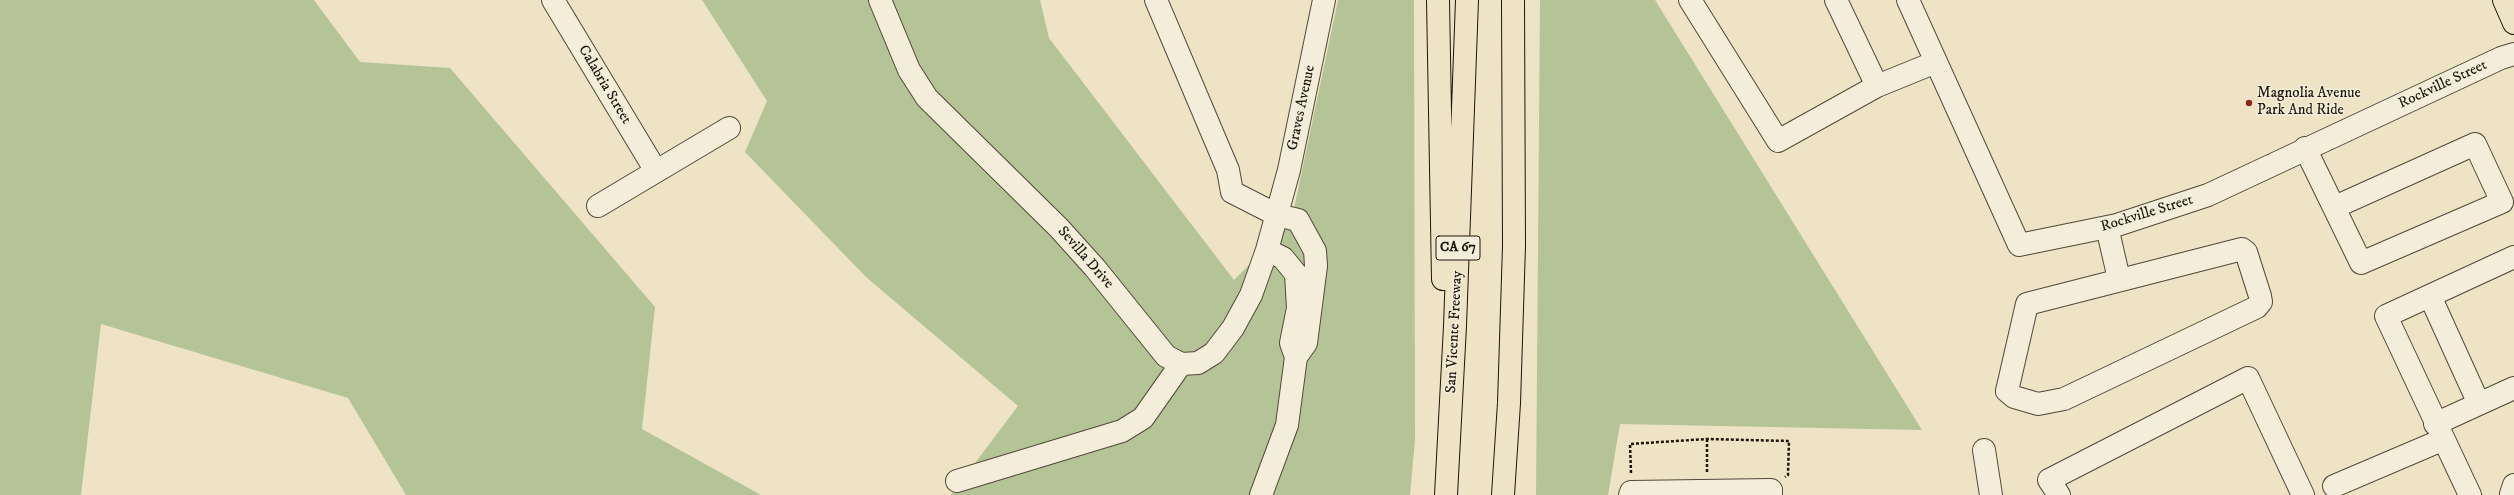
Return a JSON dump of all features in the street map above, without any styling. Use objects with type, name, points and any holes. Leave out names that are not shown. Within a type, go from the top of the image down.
[{"type":"main road","points":[[1438,0],[1446,489]]},
{"type":"main road","name":"San Vicente Freeway","points":[[1446,489],[1456,326],[1467,0]]},
{"type":"main road","points":[[1503,495],[1509,403],[1514,246],[1513,0]]},
{"type":"main road","points":[[2504,0],[2514,23]]},
{"type":"street","name":"Calabria Street","points":[[552,0],[656,171]]},
{"type":"street","name":"Sevilla Drive","points":[[880,0],[909,70],[927,98],[1064,234],[1095,268],[1166,356],[1181,364]]},
{"type":"street","points":[[1156,0],[1228,170],[1232,192],[1277,215],[1298,220],[1315,251],[1316,266],[1310,323],[1306,343],[1296,357]]},
{"type":"street","name":"Graves Avenue","points":[[1277,215],[1303,108],[1324,0]]},
{"type":"street","points":[[1690,0],[1778,141],[1877,86],[1936,62]]},
{"type":"street","points":[[1836,0],[1877,86]]},
{"type":"street","name":"Rockville Street","points":[[1908,0],[2019,245],[2107,227],[2208,195],[2305,148],[2501,58],[2514,54]]},
{"type":"street","points":[[598,206],[729,128]]},
{"type":"street","points":[[2305,148],[2334,207],[2362,263],[2502,202],[2475,144],[2334,207]]},
{"type":"street","points":[[957,481],[1122,431],[1143,418],[1181,364],[1198,363],[1214,353],[1233,328],[1251,295],[1267,250],[1277,215]]},
{"type":"street","points":[[2107,227],[2119,279]]},
{"type":"street","points":[[2242,249],[2246,252],[2261,302],[2257,306],[2064,399],[2038,404],[2014,397],[2007,392],[2027,304],[2119,279],[2242,249]]},
{"type":"street","points":[[1261,495],[1287,425],[1296,357],[1292,343],[1298,308],[1296,274],[1283,258],[1267,250]]},
{"type":"street","points":[[2470,495],[2439,432],[2386,316],[2514,257]]},
{"type":"street","points":[[2430,296],[2479,404]]},
{"type":"street","points":[[2059,495],[2049,480],[2248,378],[2303,495]]},
{"type":"street","points":[[2334,486],[2439,432],[2479,404],[2514,388]]},
{"type":"street","points":[[1984,450],[1991,495]]},
{"type":"street","points":[[1631,493],[1707,491],[1771,492]]},
{"type":"path","points":[[1631,493],[1630,444],[1707,439],[1789,441],[1788,475]]},
{"type":"path","points":[[1707,439],[1707,491]]},
{"type":"green space","points":[[0,0],[314,0],[360,62],[450,68],[655,307],[642,429],[761,495],[406,495],[348,398],[101,324],[81,495],[0,495]]},
{"type":"green space","points":[[702,0],[1040,0],[1049,38],[1234,280],[1291,223],[1338,0],[1414,0],[1415,440],[1410,495],[951,495],[1018,406],[866,277],[745,152],[767,101]]},
{"type":"green space","points":[[1540,0],[1655,0],[1922,430],[1620,424],[1608,495],[1536,495]]},
{"type":"place","name":"Magnolia Avenue Park And Ride","points":[[2249,103]]}]
